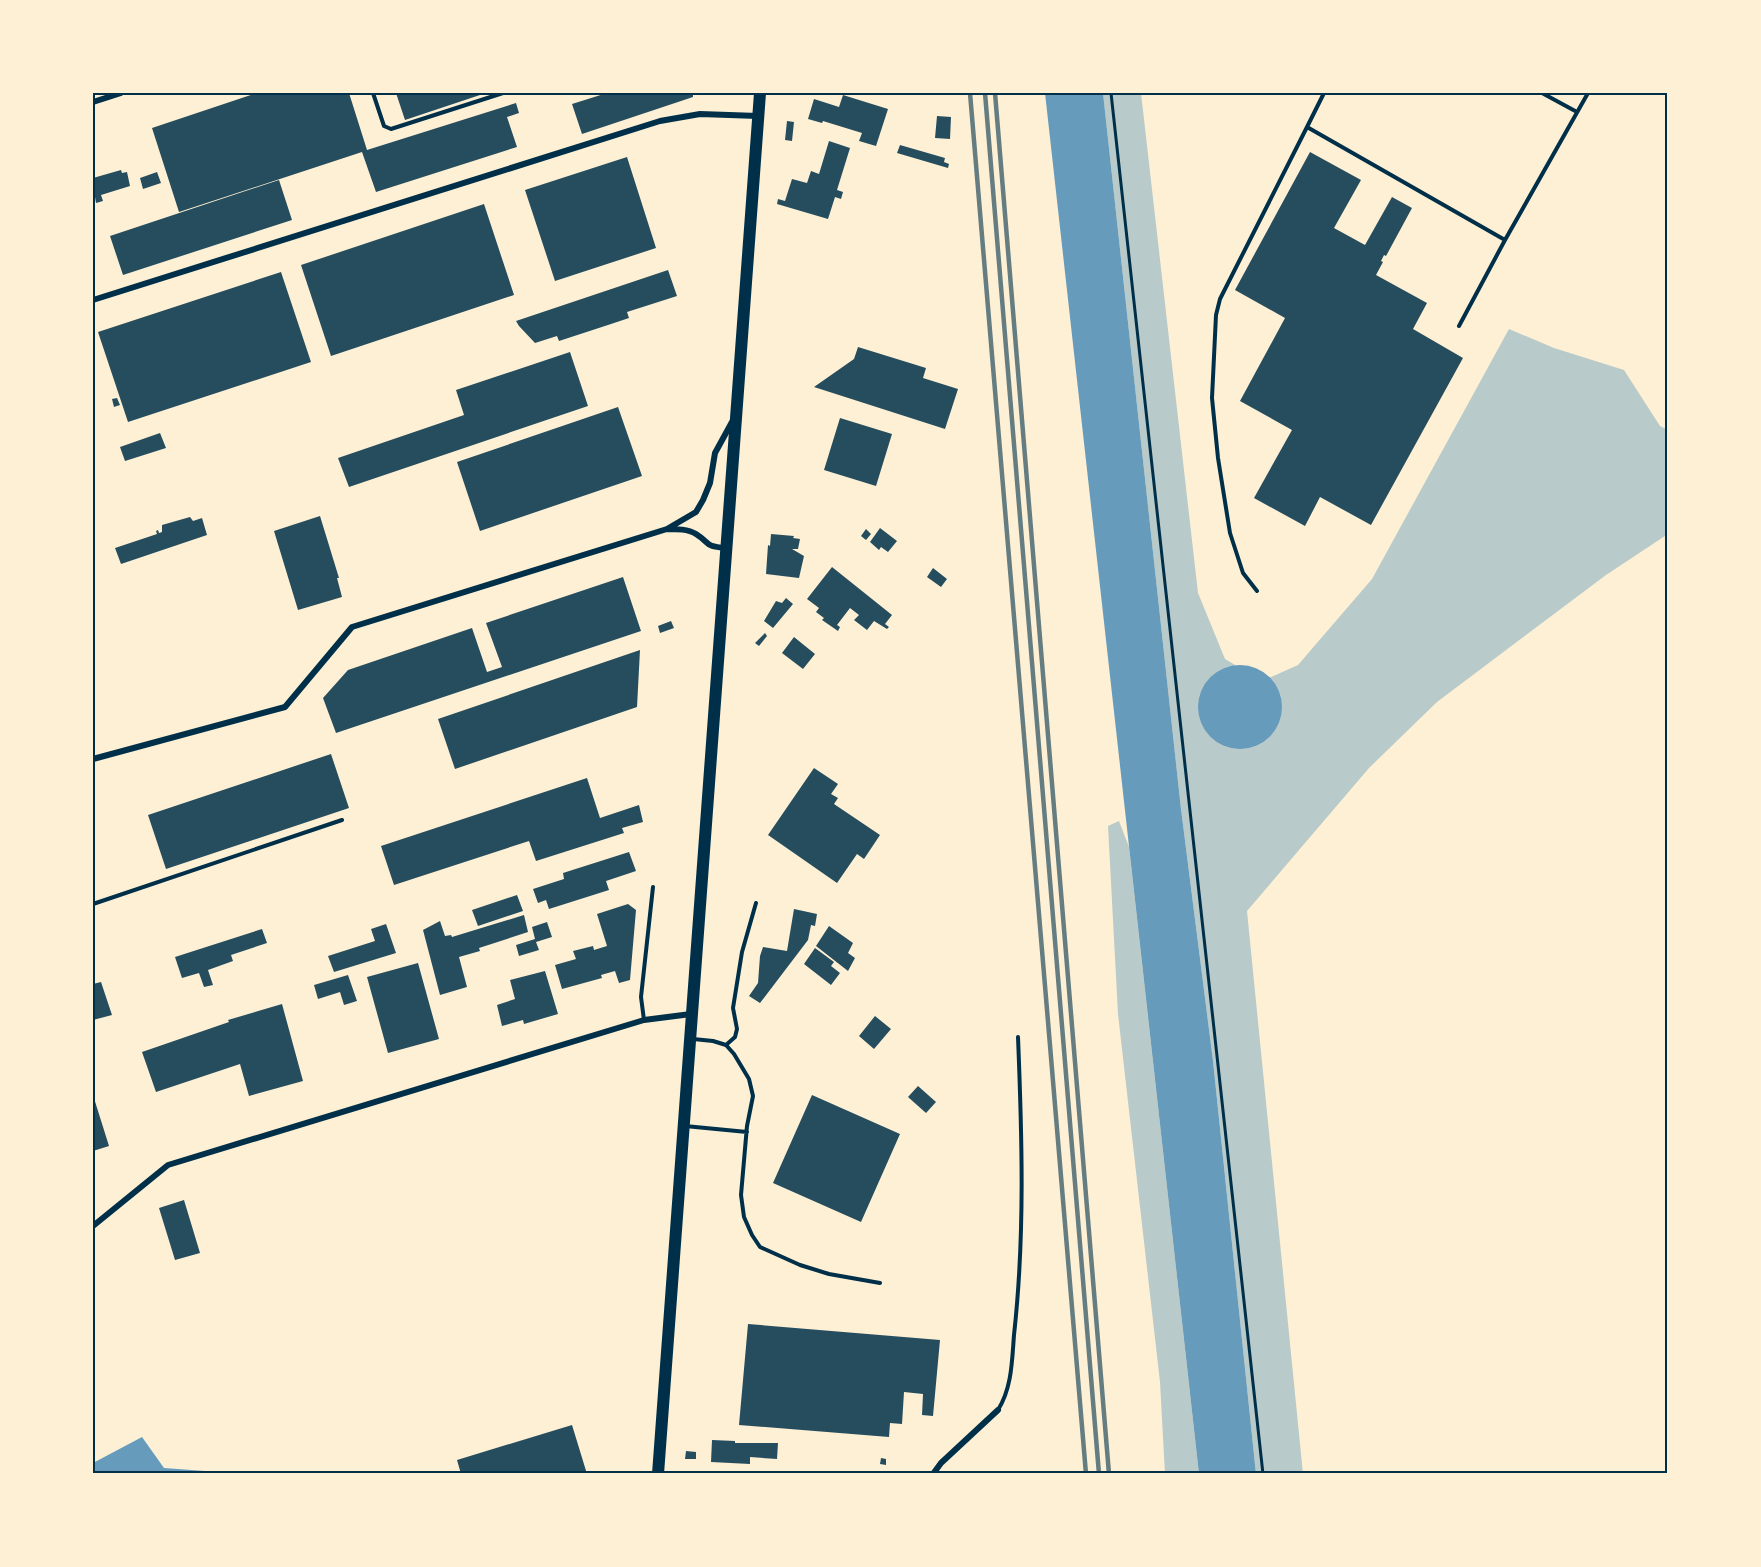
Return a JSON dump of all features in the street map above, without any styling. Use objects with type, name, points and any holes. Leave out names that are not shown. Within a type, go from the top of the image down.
[{"type":"main road","points":[[658,1474],[760,93]]},
{"type":"street","points":[[93,102],[121,93]]},
{"type":"street","points":[[93,300],[660,121],[700,114],[758,116]]},
{"type":"street","points":[[93,759],[285,707],[352,627],[667,529],[696,512],[710,483],[715,453],[735,416]]},
{"type":"street","points":[[667,529],[686,530],[696,534],[708,546],[726,548]]},
{"type":"street","points":[[93,1226],[168,1165],[644,1020],[691,1014]]},
{"type":"street","points":[[933,1474],[941,1463],[998,1410]]},
{"type":"lane","points":[[373,93],[384,126],[391,129],[502,93]]},
{"type":"lane","points":[[1257,591],[1243,573],[1230,533],[1218,458],[1212,398],[1216,315],[1220,299],[1324,93]]},
{"type":"lane","points":[[1542,93],[1578,112]]},
{"type":"lane","points":[[1459,326],[1588,93]]},
{"type":"lane","points":[[1307,127],[1505,240]]},
{"type":"lane","points":[[93,904],[342,820]]},
{"type":"lane","points":[[644,1020],[641,997],[653,887]]},
{"type":"lane","points":[[726,1045],[735,1038],[737,1029],[733,1008],[742,952],[756,903]]},
{"type":"lane","points":[[998,1410],[1005,1399],[1010,1380],[1018,1305],[1022,1134],[1018,1037]]},
{"type":"lane","points":[[690,1039],[714,1041],[726,1045],[749,1079],[753,1096],[741,1195],[744,1217],[760,1247],[800,1265],[829,1274],[879,1283]]},
{"type":"lane","points":[[684,1125],[747,1132]]},
{"type":"path","points":[[1111,93],[1263,1474]]},
{"type":"shaded area","points":[[1103,93],[1141,93],[1198,593],[1225,659],[1262,681],[1298,665],[1372,579],[1509,329],[1554,348],[1624,370],[1660,426],[1668,430],[1668,534],[1606,575],[1437,702],[1369,768],[1247,911],[1303,1474],[1256,1474],[1213,1061],[1181,809]]},
{"type":"shaded area","points":[[1119,821],[1129,847],[1199,1474],[1165,1474],[1160,1382],[1118,1014],[1108,826]]},
{"type":"water","points":[[1045,93],[1103,93],[1181,809],[1213,1061],[1256,1474],[1199,1474]]},
{"type":"water","points":[[1240,665],[1256,668],[1270,677],[1279,691],[1282,707],[1279,723],[1270,737],[1256,746],[1240,749],[1224,746],[1210,737],[1201,723],[1198,707],[1201,691],[1210,677],[1224,668]]},
{"type":"water","points":[[142,1437],[164,1468],[246,1474],[93,1474],[93,1463]]},
{"type":"building","points":[[257,93],[349,93],[367,150],[516,103],[519,113],[507,117],[517,147],[376,192],[362,152],[179,212],[152,128]]},
{"type":"building","points":[[396,93],[486,93],[405,120]]},
{"type":"building","points":[[607,93],[693,93],[693,97],[582,134],[572,104]]},
{"type":"building","points":[[843,95],[888,109],[876,146],[859,141],[862,133],[823,121],[822,123],[808,119],[814,99],[839,107]]},
{"type":"building","points":[[937,116],[951,117],[950,139],[935,138]]},
{"type":"building","points":[[787,121],[794,122],[792,141],[785,140]]},
{"type":"building","points":[[829,141],[850,148],[837,190],[843,192],[841,199],[835,197],[828,219],[777,204],[778,199],[785,201],[792,179],[807,183],[811,171],[819,174]]},
{"type":"building","points":[[900,145],[945,158],[944,162],[949,164],[948,168],[897,153]]},
{"type":"building","points":[[1310,152],[1361,180],[1334,228],[1365,245],[1392,197],[1412,208],[1386,256],[1384,255],[1376,275],[1427,303],[1413,329],[1463,358],[1371,525],[1320,497],[1305,526],[1254,498],[1292,430],[1240,401],[1285,318],[1235,290]]},
{"type":"building","points":[[627,157],[656,248],[555,281],[525,190]]},
{"type":"building","points":[[121,170],[122,173],[127,172],[130,186],[101,195],[103,201],[96,203],[95,197],[93,198],[93,178]]},
{"type":"building","points":[[157,172],[161,183],[143,189],[140,178]]},
{"type":"building","points":[[279,180],[292,220],[123,275],[110,236]]},
{"type":"building","points":[[484,204],[514,295],[331,356],[301,265]]},
{"type":"building","points":[[668,270],[677,296],[627,312],[629,318],[559,341],[557,336],[535,343],[516,321]]},
{"type":"building","points":[[281,272],[311,362],[128,422],[98,332]]},
{"type":"building","points":[[858,347],[926,368],[923,378],[958,389],[945,429],[814,387],[854,359]]},
{"type":"building","points":[[570,352],[588,406],[349,487],[338,458],[464,415],[456,390]]},
{"type":"building","points":[[117,398],[120,405],[114,407],[112,399]]},
{"type":"building","points":[[618,407],[642,476],[480,531],[457,462]]},
{"type":"building","points":[[840,418],[892,434],[876,486],[824,470]]},
{"type":"building","points":[[160,433],[166,448],[125,461],[120,447]]},
{"type":"building","points":[[320,516],[339,578],[337,578],[342,597],[298,610],[274,531]]},
{"type":"building","points":[[190,517],[193,521],[202,518],[207,535],[121,564],[115,548],[157,534],[158,530],[159,533],[162,532],[162,525]]},
{"type":"building","points":[[880,528],[897,541],[888,552],[881,547],[879,550],[870,542]]},
{"type":"building","points":[[866,529],[871,534],[866,540],[861,536]]},
{"type":"building","points":[[771,534],[794,536],[793,538],[800,539],[798,549],[792,549],[804,556],[799,578],[766,574]]},
{"type":"building","points":[[832,567],[892,615],[885,624],[889,627],[887,629],[874,621],[867,630],[854,620],[859,615],[850,608],[837,625],[840,627],[838,631],[822,620],[824,618],[816,612],[819,608],[807,599]]},
{"type":"building","points":[[933,568],[947,579],[941,587],[927,577]]},
{"type":"building","points":[[623,577],[641,631],[336,733],[323,698],[348,670],[472,628],[487,672],[502,667],[486,623]]},
{"type":"building","points":[[786,598],[793,604],[773,628],[764,621],[776,601],[782,603]]},
{"type":"building","points":[[671,621],[674,628],[660,633],[658,626]]},
{"type":"building","points":[[765,633],[767,636],[759,646],[755,643]]},
{"type":"building","points":[[794,637],[815,654],[803,669],[782,653]]},
{"type":"building","points":[[640,650],[637,707],[455,769],[438,719]]},
{"type":"building","points":[[331,754],[349,808],[166,869],[148,815]]},
{"type":"building","points":[[814,768],[838,784],[831,794],[838,798],[834,804],[880,835],[864,859],[857,854],[837,883],[768,835]]},
{"type":"building","points":[[587,778],[600,818],[639,805],[643,822],[622,828],[624,833],[536,861],[529,841],[394,885],[381,846]]},
{"type":"building","points":[[629,852],[636,871],[606,881],[609,890],[549,909],[546,900],[538,903],[533,889],[564,879],[563,873]]},
{"type":"building","points":[[517,895],[523,911],[478,926],[472,910]]},
{"type":"building","points":[[628,904],[636,910],[630,980],[619,983],[615,971],[601,975],[602,978],[562,989],[555,965],[576,959],[573,951],[593,946],[594,950],[607,946],[597,914]]},
{"type":"building","points":[[794,909],[817,914],[815,926],[811,925],[808,940],[760,1003],[749,996],[758,983],[763,947],[787,951]]},
{"type":"building","points":[[524,915],[528,932],[459,957],[467,987],[440,995],[423,930],[440,921],[445,936],[451,935],[452,937]]},
{"type":"building","points":[[547,922],[552,937],[536,942],[539,950],[519,956],[516,945],[535,939],[532,927]]},
{"type":"building","points":[[386,924],[396,953],[334,972],[328,956],[375,941],[371,929]]},
{"type":"building","points":[[829,926],[853,943],[848,953],[855,958],[848,971],[816,946]]},
{"type":"building","points":[[262,929],[267,943],[231,955],[233,961],[208,970],[213,985],[204,987],[199,973],[182,978],[175,957]]},
{"type":"building","points":[[815,948],[834,962],[831,966],[840,973],[831,985],[804,964]]},
{"type":"building","points":[[418,963],[439,1039],[388,1053],[367,977]]},
{"type":"building","points":[[545,971],[558,1014],[524,1024],[523,1020],[502,1026],[497,1005],[515,999],[510,980]]},
{"type":"building","points":[[348,975],[357,1001],[344,1005],[340,992],[318,999],[314,985]]},
{"type":"building","points":[[101,982],[112,1015],[93,1020],[93,984]]},
{"type":"building","points":[[282,1004],[303,1081],[249,1096],[240,1064],[156,1092],[142,1052],[229,1022],[228,1020]]},
{"type":"building","points":[[875,1016],[891,1029],[874,1049],[859,1036]]},
{"type":"building","points":[[918,1086],[936,1102],[926,1113],[908,1097]]},
{"type":"building","points":[[93,1095],[109,1146],[93,1151]]},
{"type":"building","points":[[812,1095],[900,1134],[861,1222],[773,1183]]},
{"type":"building","points":[[184,1200],[200,1253],[175,1260],[159,1208]]},
{"type":"building","points":[[748,1324],[940,1340],[933,1416],[922,1415],[923,1394],[904,1392],[902,1424],[890,1423],[889,1437],[739,1425]]},
{"type":"building","points":[[572,1425],[587,1474],[461,1474],[457,1460]]},
{"type":"building","points":[[712,1440],[735,1441],[735,1443],[778,1443],[777,1459],[750,1457],[750,1464],[711,1462]]},
{"type":"building","points":[[686,1451],[696,1452],[696,1459],[685,1459]]},
{"type":"building","points":[[881,1458],[886,1459],[886,1465],[880,1464]]},
{"type":"railway","points":[[970,93],[1086,1474]]},
{"type":"railway","points":[[985,93],[1099,1474]]},
{"type":"railway","points":[[995,93],[1109,1474]]}]
